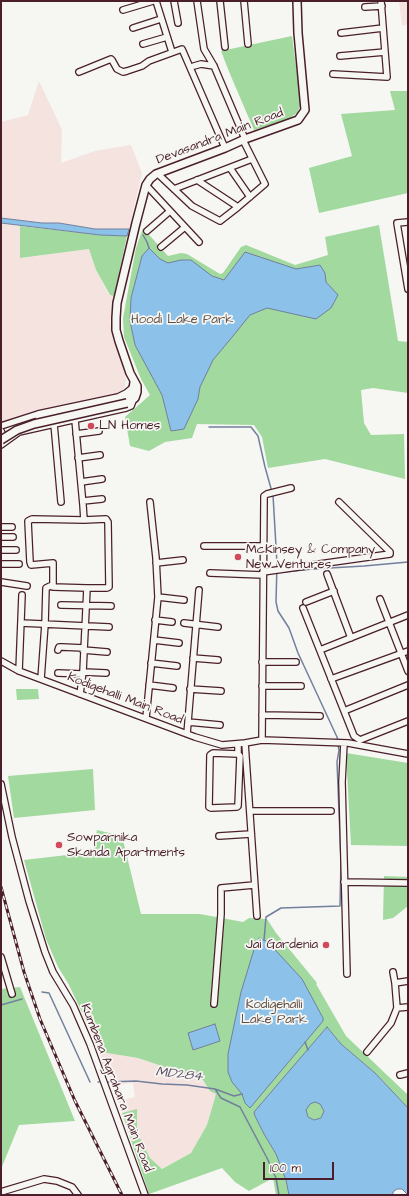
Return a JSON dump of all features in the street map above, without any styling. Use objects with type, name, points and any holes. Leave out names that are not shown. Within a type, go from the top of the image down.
[{"type":"main road","name":"Devasandra Main Road","points":[[146,185],[150,179],[158,174],[298,120],[305,110],[298,33],[297,1]]},
{"type":"main road","points":[[3,439],[17,430],[34,424],[127,403],[135,398],[138,392],[137,386],[134,385],[119,341],[116,330],[116,318],[117,303],[146,185]]},
{"type":"main road","points":[[3,439],[8,431],[22,424],[128,398],[134,385]]},
{"type":"street","points":[[123,10],[154,1],[172,52]]},
{"type":"street","points":[[174,1],[178,23]]},
{"type":"street","points":[[158,174],[192,206],[220,221],[265,184],[252,159],[214,66],[204,48],[197,1]]},
{"type":"street","points":[[220,1],[224,47]]},
{"type":"street","points":[[244,1],[248,44]]},
{"type":"street","points":[[333,74],[387,76],[381,3],[365,7]]},
{"type":"street","points":[[133,28],[161,19]]},
{"type":"street","points":[[341,33],[383,28]]},
{"type":"street","points":[[143,44],[167,37]]},
{"type":"street","points":[[79,72],[109,59],[112,60],[117,70],[123,72],[182,49],[225,148]]},
{"type":"street","points":[[340,56],[385,52]]},
{"type":"street","points":[[194,66],[201,64],[214,66]]},
{"type":"street","points":[[174,189],[252,159]]},
{"type":"street","points":[[230,168],[250,197]]},
{"type":"street","points":[[197,180],[238,207]]},
{"type":"street","points":[[146,185],[199,242]]},
{"type":"street","points":[[147,231],[170,211]]},
{"type":"street","points":[[408,222],[397,223],[405,257],[408,289]]},
{"type":"street","points":[[162,247],[185,227]]},
{"type":"street","points":[[1,426],[38,414],[126,394],[134,385]]},
{"type":"street","points":[[3,439],[19,432],[126,408],[131,406],[135,398]]},
{"type":"street","points":[[75,420],[84,520]]},
{"type":"street","points":[[54,424],[61,502]]},
{"type":"street","points":[[1,431],[3,439],[1,445]]},
{"type":"street","points":[[76,434],[99,431]]},
{"type":"street","points":[[78,458],[100,455]]},
{"type":"street","points":[[81,482],[102,479]]},
{"type":"street","points":[[262,740],[264,496],[269,493],[291,488]]},
{"type":"street","points":[[83,501],[102,499]]},
{"type":"street","points":[[146,718],[158,598],[150,502]]},
{"type":"street","points":[[210,573],[263,574],[282,569],[390,554],[390,552],[339,502]]},
{"type":"street","points":[[41,680],[46,588],[50,586],[53,587],[108,588],[108,522],[106,519],[32,519],[28,521],[31,565],[53,563],[53,587]]},
{"type":"street","points":[[1,527],[12,527]]},
{"type":"street","points":[[1,537],[13,537]]},
{"type":"street","points":[[204,546],[263,546]]},
{"type":"street","points":[[1,550],[16,550]]},
{"type":"street","points":[[156,563],[183,560]]},
{"type":"street","points":[[1,564],[19,564]]},
{"type":"street","points":[[328,574],[350,638]]},
{"type":"street","points":[[1,582],[27,586]]},
{"type":"street","points":[[80,694],[87,588]]},
{"type":"street","points":[[187,734],[199,590]]},
{"type":"street","points":[[306,602],[334,591]]},
{"type":"street","points":[[19,671],[22,595]]},
{"type":"street","points":[[158,598],[184,600]]},
{"type":"street","points":[[380,599],[408,671]]},
{"type":"street","points":[[61,605],[111,606]]},
{"type":"street","points":[[303,608],[354,736],[360,740],[408,721]]},
{"type":"street","points":[[320,650],[408,615]]},
{"type":"street","points":[[156,620],[172,622]]},
{"type":"street","points":[[21,623],[109,627]]},
{"type":"street","points":[[184,623],[218,627]]},
{"type":"street","points":[[154,640],[179,643]]},
{"type":"street","points":[[58,650],[62,647],[107,652]]},
{"type":"street","points":[[331,679],[408,651]]},
{"type":"street","points":[[193,658],[218,660]]},
{"type":"street","name":"Kodigehalli Main Road","points":[[1,661],[19,671],[41,680],[187,734],[222,745],[262,740],[340,743],[408,754]]},
{"type":"street","points":[[262,662],[296,662]]},
{"type":"street","points":[[151,663],[177,666]]},
{"type":"street","points":[[58,673],[106,673]]},
{"type":"street","points":[[149,685],[173,688]]},
{"type":"street","points":[[344,711],[408,685]]},
{"type":"street","points":[[262,686],[301,686]]},
{"type":"street","points":[[190,689],[221,691]]},
{"type":"street","points":[[262,715],[320,716]]},
{"type":"street","points":[[188,722],[220,724]]},
{"type":"street","points":[[245,743],[257,916]]},
{"type":"street","points":[[340,743],[347,974]]},
{"type":"street","points":[[238,744],[238,754],[240,756],[238,806],[211,808],[209,806],[210,755],[213,753],[238,754]]},
{"type":"street","name":"Kumbena Agrahara Main Road","points":[[1,784],[12,837],[29,901],[45,952],[53,972],[73,1005],[90,1044],[145,1195]]},
{"type":"street","points":[[250,812],[331,811]]},
{"type":"street","points":[[218,836],[251,834]]},
{"type":"street","points":[[344,882],[408,883]]},
{"type":"street","points":[[214,1004],[221,914],[221,888],[254,886]]},
{"type":"street","points":[[1,957],[12,994]]},
{"type":"street","points":[[367,1052],[391,1023],[397,1008],[393,972]]},
{"type":"street","points":[[395,983],[408,981]]},
{"type":"street","points":[[397,1008],[408,1007]]},
{"type":"street","points":[[400,1075],[408,1073]]},
{"type":"street","points":[[1,1192],[44,1179],[57,1181],[72,1188],[78,1195]]},
{"type":"shaded area","points":[[399,1],[408,1],[408,24],[402,26]]},
{"type":"shaded area","points":[[39,81],[62,130],[61,163],[95,151],[131,145],[142,173],[129,229],[95,229],[59,223],[42,223],[1,218],[1,122],[28,115]]},
{"type":"shaded area","points":[[1,223],[20,226],[21,258],[89,249],[96,270],[109,295],[114,296],[110,323],[126,379],[125,387],[121,392],[30,413],[1,423]]},
{"type":"shaded area","points":[[101,1052],[138,1058],[203,1080],[216,1094],[207,1125],[191,1153],[162,1169],[150,1158],[137,1132],[137,1110],[122,1113],[118,1101],[135,1097],[133,1083],[114,1085],[103,1068]]},
{"type":"green space","points":[[292,36],[301,104],[297,113],[287,120],[254,130],[221,51]]},
{"type":"green space","points":[[390,91],[408,91],[408,193],[319,213],[309,168],[352,156],[341,114],[395,110]]},
{"type":"green space","points":[[379,225],[398,341],[408,342],[408,393],[373,388],[361,390],[364,423],[371,435],[404,434],[405,479],[325,459],[268,468],[262,437],[254,425],[197,424],[192,438],[165,442],[149,451],[130,446],[125,417],[150,395],[141,379],[124,337],[123,318],[136,248],[143,228],[168,256],[181,253],[187,254],[220,274],[223,273],[241,247],[246,245],[295,265],[328,255],[325,237]]},
{"type":"green space","points":[[20,226],[100,235],[127,236],[114,296],[110,295],[96,270],[89,249],[20,258]]},
{"type":"green space","points":[[16,689],[38,689],[39,699],[17,700]]},
{"type":"green space","points":[[346,753],[408,763],[408,846],[351,845]]},
{"type":"green space","points":[[93,769],[95,810],[14,818],[8,776]]},
{"type":"green space","name":"Kodigehalli Lake Park","points":[[97,830],[122,836],[141,914],[200,914],[243,922],[249,918],[267,919],[276,933],[317,983],[316,984],[346,1036],[408,1095],[408,1108],[375,1073],[341,1044],[327,1027],[255,1116],[276,1154],[286,1180],[289,1195],[276,1195],[273,1178],[249,1191],[235,1182],[222,1168],[149,1194],[122,1113],[137,1109],[137,1132],[150,1158],[162,1169],[191,1153],[207,1125],[216,1094],[210,1091],[203,1080],[138,1058],[101,1052],[68,983],[58,967],[46,939],[24,860],[93,852]]},
{"type":"green space","points":[[384,876],[408,877],[408,906],[393,918],[383,920]]},
{"type":"green space","points":[[20,987],[75,1121],[19,1125],[1,1169],[1,989]]},
{"type":"green space","points":[[315,1102],[321,1105],[324,1111],[321,1117],[315,1120],[309,1117],[306,1111],[309,1105]]},
{"type":"water","points":[[1,218],[42,223],[59,223],[95,229],[129,229],[127,236],[100,235],[1,223]]},
{"type":"water","name":"Hoodi Lake Park","points":[[149,248],[160,259],[168,263],[181,260],[191,260],[212,276],[224,280],[245,252],[296,269],[320,265],[325,273],[326,282],[338,295],[331,308],[316,319],[267,308],[250,315],[213,360],[200,387],[198,399],[184,429],[171,431],[162,395],[135,345],[130,321],[131,298],[142,256]]},
{"type":"water","points":[[259,938],[268,942],[302,979],[323,1018],[323,1021],[250,1108],[245,1103],[242,1094],[232,1082],[228,1072],[228,1054],[241,992],[256,943]]},
{"type":"water","points":[[215,1024],[220,1041],[193,1050],[188,1033]]},
{"type":"water","points":[[327,1027],[341,1044],[375,1073],[408,1108],[408,1195],[402,1189],[397,1189],[392,1195],[289,1195],[286,1180],[276,1154],[264,1134],[254,1112]],"holes":[[[315,1102],[320,1104],[324,1111],[321,1118],[314,1120],[308,1117],[306,1110],[310,1104]]]},
{"type":"waterway","points":[[143,235],[149,248]]},
{"type":"waterway","points":[[209,427],[251,427],[258,436],[272,492]]},
{"type":"waterway","points":[[273,495],[277,564],[276,602],[278,611],[289,628],[298,653],[338,741]]},
{"type":"waterway","points":[[284,572],[408,562]]},
{"type":"waterway","points":[[264,940],[266,917],[281,908],[340,906],[341,861],[337,762],[339,750],[338,745]]},
{"type":"waterway","name":"MD284","points":[[42,992],[49,993],[90,1082]]},
{"type":"waterway","name":"MD284","points":[[1,1005],[22,999]]},
{"type":"waterway","points":[[305,1042],[308,1050]]},
{"type":"waterway","name":"MD284","points":[[107,1082],[136,1081],[215,1089],[221,1098],[240,1107],[276,1178],[279,1195]]},
{"type":"waterway","points":[[215,1089],[234,1096],[242,1094]]},
{"type":"railway","points":[[1,887],[24,972],[40,1019],[75,1101],[122,1195]]},
{"type":"place","name":"LN Homes","points":[[91,426]]},
{"type":"place","name":"McKinsey & Company New Ventures","points":[[238,557]]},
{"type":"place","name":"Sowparnika Skanda Apartments","points":[[59,845]]},
{"type":"place","name":"Jai Gardenia","points":[[326,945]]}]
